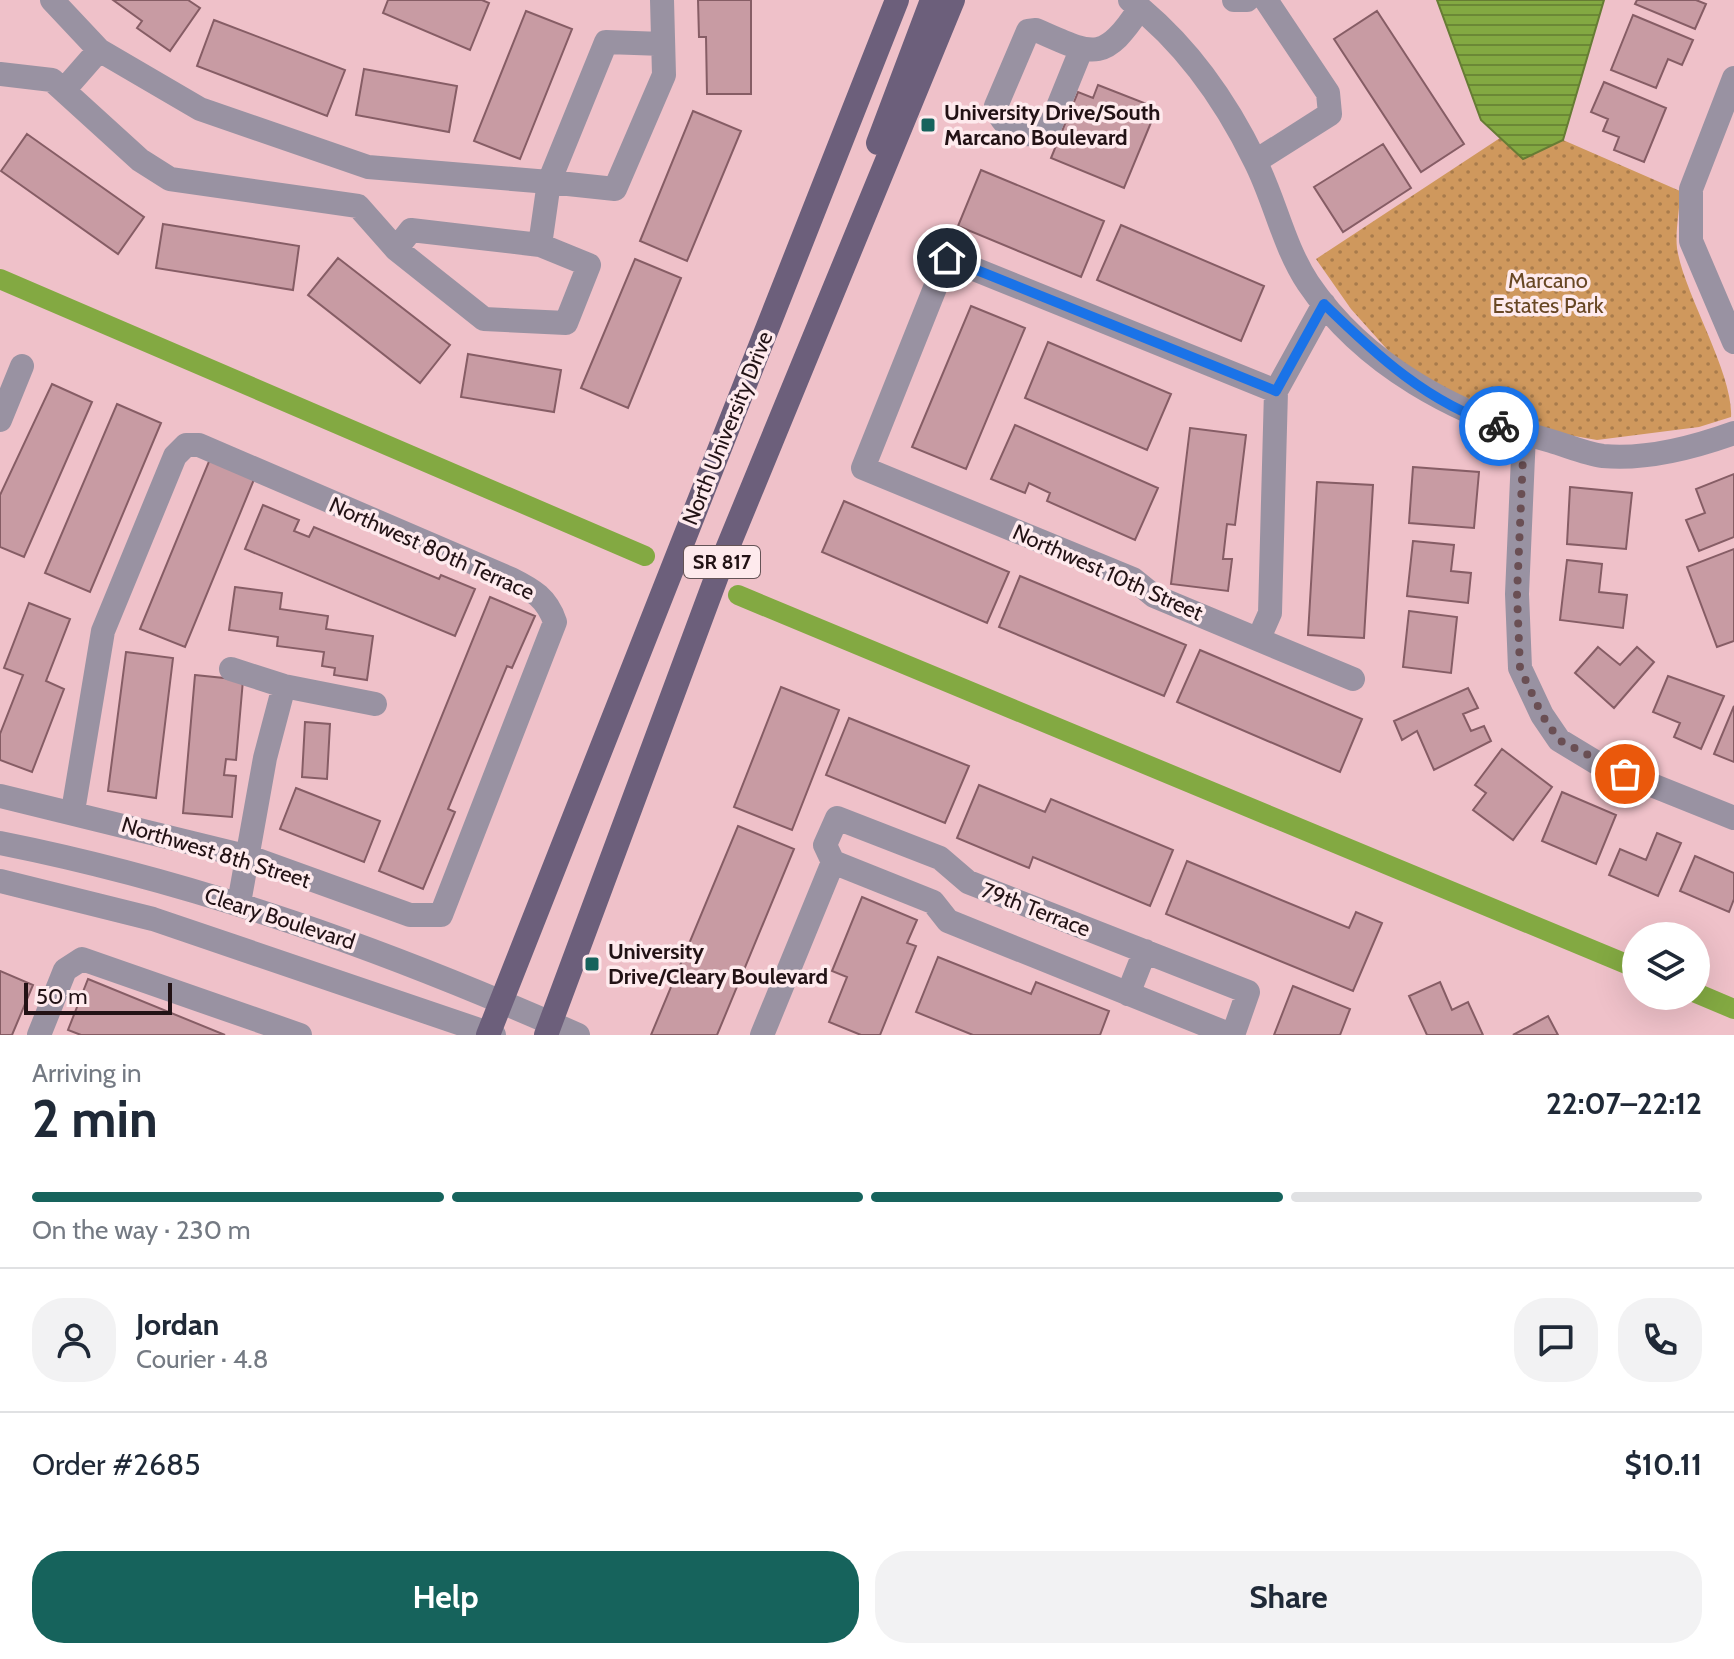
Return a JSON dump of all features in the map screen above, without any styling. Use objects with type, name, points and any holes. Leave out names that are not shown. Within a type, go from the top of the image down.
[{"type":"main road","name":"North University Drive","points":[[490,1034],[897,0]]},
{"type":"main road","points":[[858,231],[853,208],[932,0]]},
{"type":"main road","name":"North University Drive","points":[[548,1029],[725,554],[953,0]]},
{"type":"street","points":[[52,0],[99,50],[200,109],[368,167],[615,189],[664,75],[662,0]]},
{"type":"street","points":[[1234,0],[1247,0]]},
{"type":"street","points":[[1256,161],[1330,114],[1328,93],[1266,0]]},
{"type":"street","points":[[1081,50],[1100,52],[1112,46],[1135,4],[1182,45],[1256,161],[1295,261],[1324,304],[1373,352],[1451,406],[1524,434],[1603,456],[1663,452],[1734,433]]},
{"type":"street","points":[[540,245],[549,182],[606,42],[663,44]]},
{"type":"street","points":[[58,85],[99,50]]},
{"type":"street","points":[[0,74],[58,85],[140,160],[170,179],[358,206],[396,249],[484,319],[566,323],[589,265],[540,245],[411,230],[396,249]]},
{"type":"street","points":[[1734,78],[1691,189],[1691,241],[1734,342]]},
{"type":"street","points":[[358,206],[368,167]]},
{"type":"street","name":"Northwest 10th Street","points":[[1276,391],[947,258],[863,468],[1133,579],[1154,596],[1353,679]]},
{"type":"street","points":[[1259,638],[1270,613],[1276,391],[1324,304]]},
{"type":"street","points":[[0,420],[22,366]]},
{"type":"street","points":[[1524,434],[1517,594],[1520,668],[1542,715],[1559,740],[1597,763],[1734,818]]},
{"type":"street","name":"Northwest 80th Terrace","points":[[73,811],[103,631],[175,456],[186,445],[199,445],[511,579],[535,592],[549,605],[555,622],[441,915],[429,917]]},
{"type":"street","points":[[231,669],[284,686],[375,704]]},
{"type":"street","points":[[239,903],[265,758],[284,686]]},
{"type":"street","name":"Northwest 8th Street","points":[[0,796],[73,811],[249,857],[410,915],[429,917]]},
{"type":"street","name":"79th Terrace","points":[[837,818],[940,858],[956,872],[968,882],[1248,992],[1232,1035],[948,921],[933,902],[833,862],[825,845],[837,818]]},
{"type":"street","name":"Cleary Boulevard","points":[[0,843],[120,870],[239,903],[392,956],[501,1001],[548,1029],[578,1035]]},
{"type":"street","points":[[762,1035],[833,862]]},
{"type":"street","points":[[933,902],[956,872]]},
{"type":"street","name":"Cleary Boulevard","points":[[0,881],[193,931],[490,1034]]},
{"type":"street","points":[[1128,994],[1145,951]]},
{"type":"street","points":[[39,1035],[65,970],[82,959],[300,1035]]},
{"type":"green space","name":"Marcano Estates Park","points":[[1500,138],[1523,159],[1563,140],[1680,191],[1677,248],[1681,266],[1725,379],[1731,417],[1699,427],[1597,440],[1506,424],[1402,366],[1351,309],[1316,259]]},
{"type":"shaded area","points":[[1437,0],[1604,0],[1563,140],[1523,159],[1481,120]]},
{"type":"building","points":[[113,0],[188,0],[200,8],[170,51],[137,28],[142,21]]},
{"type":"building","points":[[388,0],[482,0],[489,3],[470,50],[383,13]]},
{"type":"building","points":[[698,0],[751,0],[751,94],[707,94],[706,37],[699,37]]},
{"type":"building","points":[[1637,0],[1696,0],[1706,4],[1695,29],[1635,4]]},
{"type":"building","points":[[526,11],[572,29],[520,159],[474,141]]},
{"type":"building","points":[[1377,11],[1464,144],[1421,172],[1334,39]]},
{"type":"building","points":[[1633,15],[1693,40],[1682,65],[1668,59],[1656,88],[1611,70]]},
{"type":"building","points":[[214,20],[345,70],[327,116],[197,66]]},
{"type":"building","points":[[364,69],[457,86],[449,132],[356,115]]},
{"type":"building","points":[[1604,82],[1666,108],[1644,162],[1614,150],[1619,137],[1603,131],[1608,119],[1591,112]]},
{"type":"building","points":[[1098,85],[1157,108],[1124,188],[1051,158],[1078,92],[1093,98]]},
{"type":"building","points":[[693,111],[741,131],[687,261],[640,241]]},
{"type":"building","points":[[27,134],[144,217],[118,254],[1,171]]},
{"type":"building","points":[[1383,144],[1411,188],[1343,232],[1314,187]]},
{"type":"building","points":[[981,170],[1104,221],[1081,277],[958,226]]},
{"type":"building","points":[[163,224],[299,246],[293,290],[156,268]]},
{"type":"building","points":[[1121,225],[1264,286],[1241,341],[1097,280]]},
{"type":"building","points":[[338,258],[450,345],[420,383],[308,295]]},
{"type":"building","points":[[635,259],[681,278],[628,408],[581,388]]},
{"type":"building","points":[[971,306],[1025,328],[966,469],[912,447]]},
{"type":"building","points":[[1048,342],[1171,394],[1147,450],[1025,398]]},
{"type":"building","points":[[468,354],[561,370],[554,412],[461,397]]},
{"type":"building","points":[[52,384],[92,402],[24,557],[0,547],[0,495]]},
{"type":"building","points":[[117,404],[161,423],[90,592],[45,573]]},
{"type":"building","points":[[1015,425],[1158,488],[1135,540],[1047,501],[1050,493],[1029,483],[1025,493],[991,479]]},
{"type":"building","points":[[1190,428],[1246,435],[1235,525],[1227,524],[1223,559],[1232,559],[1228,591],[1171,584]]},
{"type":"building","points":[[210,459],[255,477],[185,647],[140,629]]},
{"type":"building","points":[[1413,467],[1479,472],[1474,528],[1409,523]]},
{"type":"building","points":[[1734,474],[1734,537],[1699,551],[1686,520],[1705,513],[1696,489]]},
{"type":"building","points":[[1317,482],[1373,485],[1364,638],[1308,635]]},
{"type":"building","points":[[1570,487],[1632,493],[1626,549],[1567,544]]},
{"type":"building","points":[[844,501],[1009,572],[987,623],[822,552]]},
{"type":"building","points":[[263,505],[299,520],[294,531],[309,537],[314,527],[439,579],[441,575],[475,589],[455,636],[245,549]]},
{"type":"building","points":[[1413,541],[1454,545],[1451,571],[1471,573],[1468,603],[1407,596]]},
{"type":"building","points":[[1734,549],[1734,641],[1717,647],[1687,567]]},
{"type":"building","points":[[1567,560],[1602,564],[1599,592],[1627,595],[1623,628],[1560,620]]},
{"type":"building","points":[[1020,576],[1186,645],[1164,696],[999,627]]},
{"type":"building","points":[[235,587],[282,593],[280,609],[328,616],[326,629],[373,636],[367,680],[334,675],[335,668],[322,666],[324,652],[277,646],[278,637],[229,630]]},
{"type":"building","points":[[490,597],[535,616],[512,668],[507,666],[448,809],[455,812],[423,889],[379,871]]},
{"type":"building","points":[[29,603],[70,619],[46,681],[64,689],[32,772],[0,760],[0,734],[23,675],[4,668]]},
{"type":"building","points":[[1409,611],[1457,617],[1451,673],[1403,667]]},
{"type":"building","points":[[1598,647],[1620,665],[1637,647],[1654,662],[1614,708],[1575,673]]},
{"type":"building","points":[[1200,650],[1362,719],[1340,772],[1177,702]]},
{"type":"building","points":[[126,652],[173,658],[156,798],[108,791]]},
{"type":"building","points":[[195,675],[243,680],[236,760],[226,759],[224,775],[236,776],[232,817],[183,813]]},
{"type":"building","points":[[1668,676],[1724,696],[1701,749],[1674,737],[1680,723],[1653,712]]},
{"type":"building","points":[[781,687],[839,710],[792,830],[734,807]]},
{"type":"building","points":[[1468,688],[1478,708],[1463,714],[1471,731],[1484,726],[1491,741],[1434,770],[1417,731],[1402,740],[1394,721]]},
{"type":"building","points":[[1734,706],[1734,762],[1714,754]]},
{"type":"building","points":[[849,718],[969,766],[945,823],[826,775]]},
{"type":"building","points":[[305,722],[330,724],[327,779],[302,777]]},
{"type":"building","points":[[1502,749],[1552,787],[1513,840],[1473,810],[1486,793],[1475,785]]},
{"type":"building","points":[[979,785],[1045,812],[1051,799],[1173,850],[1150,906],[1033,857],[1029,868],[957,838]]},
{"type":"building","points":[[296,788],[380,821],[364,862],[280,829]]},
{"type":"building","points":[[1562,792],[1616,815],[1596,864],[1542,841]]},
{"type":"building","points":[[738,826],[794,849],[717,1035],[651,1035]]},
{"type":"building","points":[[1657,833],[1681,843],[1658,896],[1609,875],[1620,849],[1646,860]]},
{"type":"building","points":[[1695,856],[1734,873],[1734,899],[1729,912],[1680,891]]},
{"type":"building","points":[[1187,861],[1349,928],[1356,912],[1382,923],[1353,991],[1166,914]]},
{"type":"building","points":[[862,897],[917,920],[907,943],[916,946],[880,1035],[861,1035],[829,1022],[847,977],[832,971]]},
{"type":"building","points":[[938,957],[1031,994],[1036,982],[1109,1011],[1100,1035],[973,1035],[916,1012]]},
{"type":"building","points":[[0,971],[33,985],[12,1035],[0,1035]]},
{"type":"building","points":[[88,979],[225,1035],[81,1035],[68,1030]]},
{"type":"building","points":[[1440,982],[1452,1010],[1468,1002],[1483,1035],[1427,1035],[1409,996]]},
{"type":"building","points":[[1293,986],[1350,1009],[1340,1035],[1274,1035]]},
{"type":"building","points":[[1548,1016],[1558,1035],[1513,1035]]},
{"type":"waterway","points":[[0,279],[645,556]]},
{"type":"waterway","points":[[738,595],[1622,962]]},
{"type":"waterway","points":[[1710,999],[1734,1009]]},
{"type":"way so far","points":[[1499,426],[1524,434],[1517,594],[1520,668],[1542,715],[1559,740],[1597,763],[1625,774]]},
{"type":"place","name":"University Drive/South Marcano Boulevard","points":[[928,125]]},
{"type":"place","name":"University Drive/Cleary Boulevard","points":[[592,964]]},
{"type":"route","points":[[947,258],[1276,391],[1324,304],[1395,370],[1451,406],[1499,426]]}]
